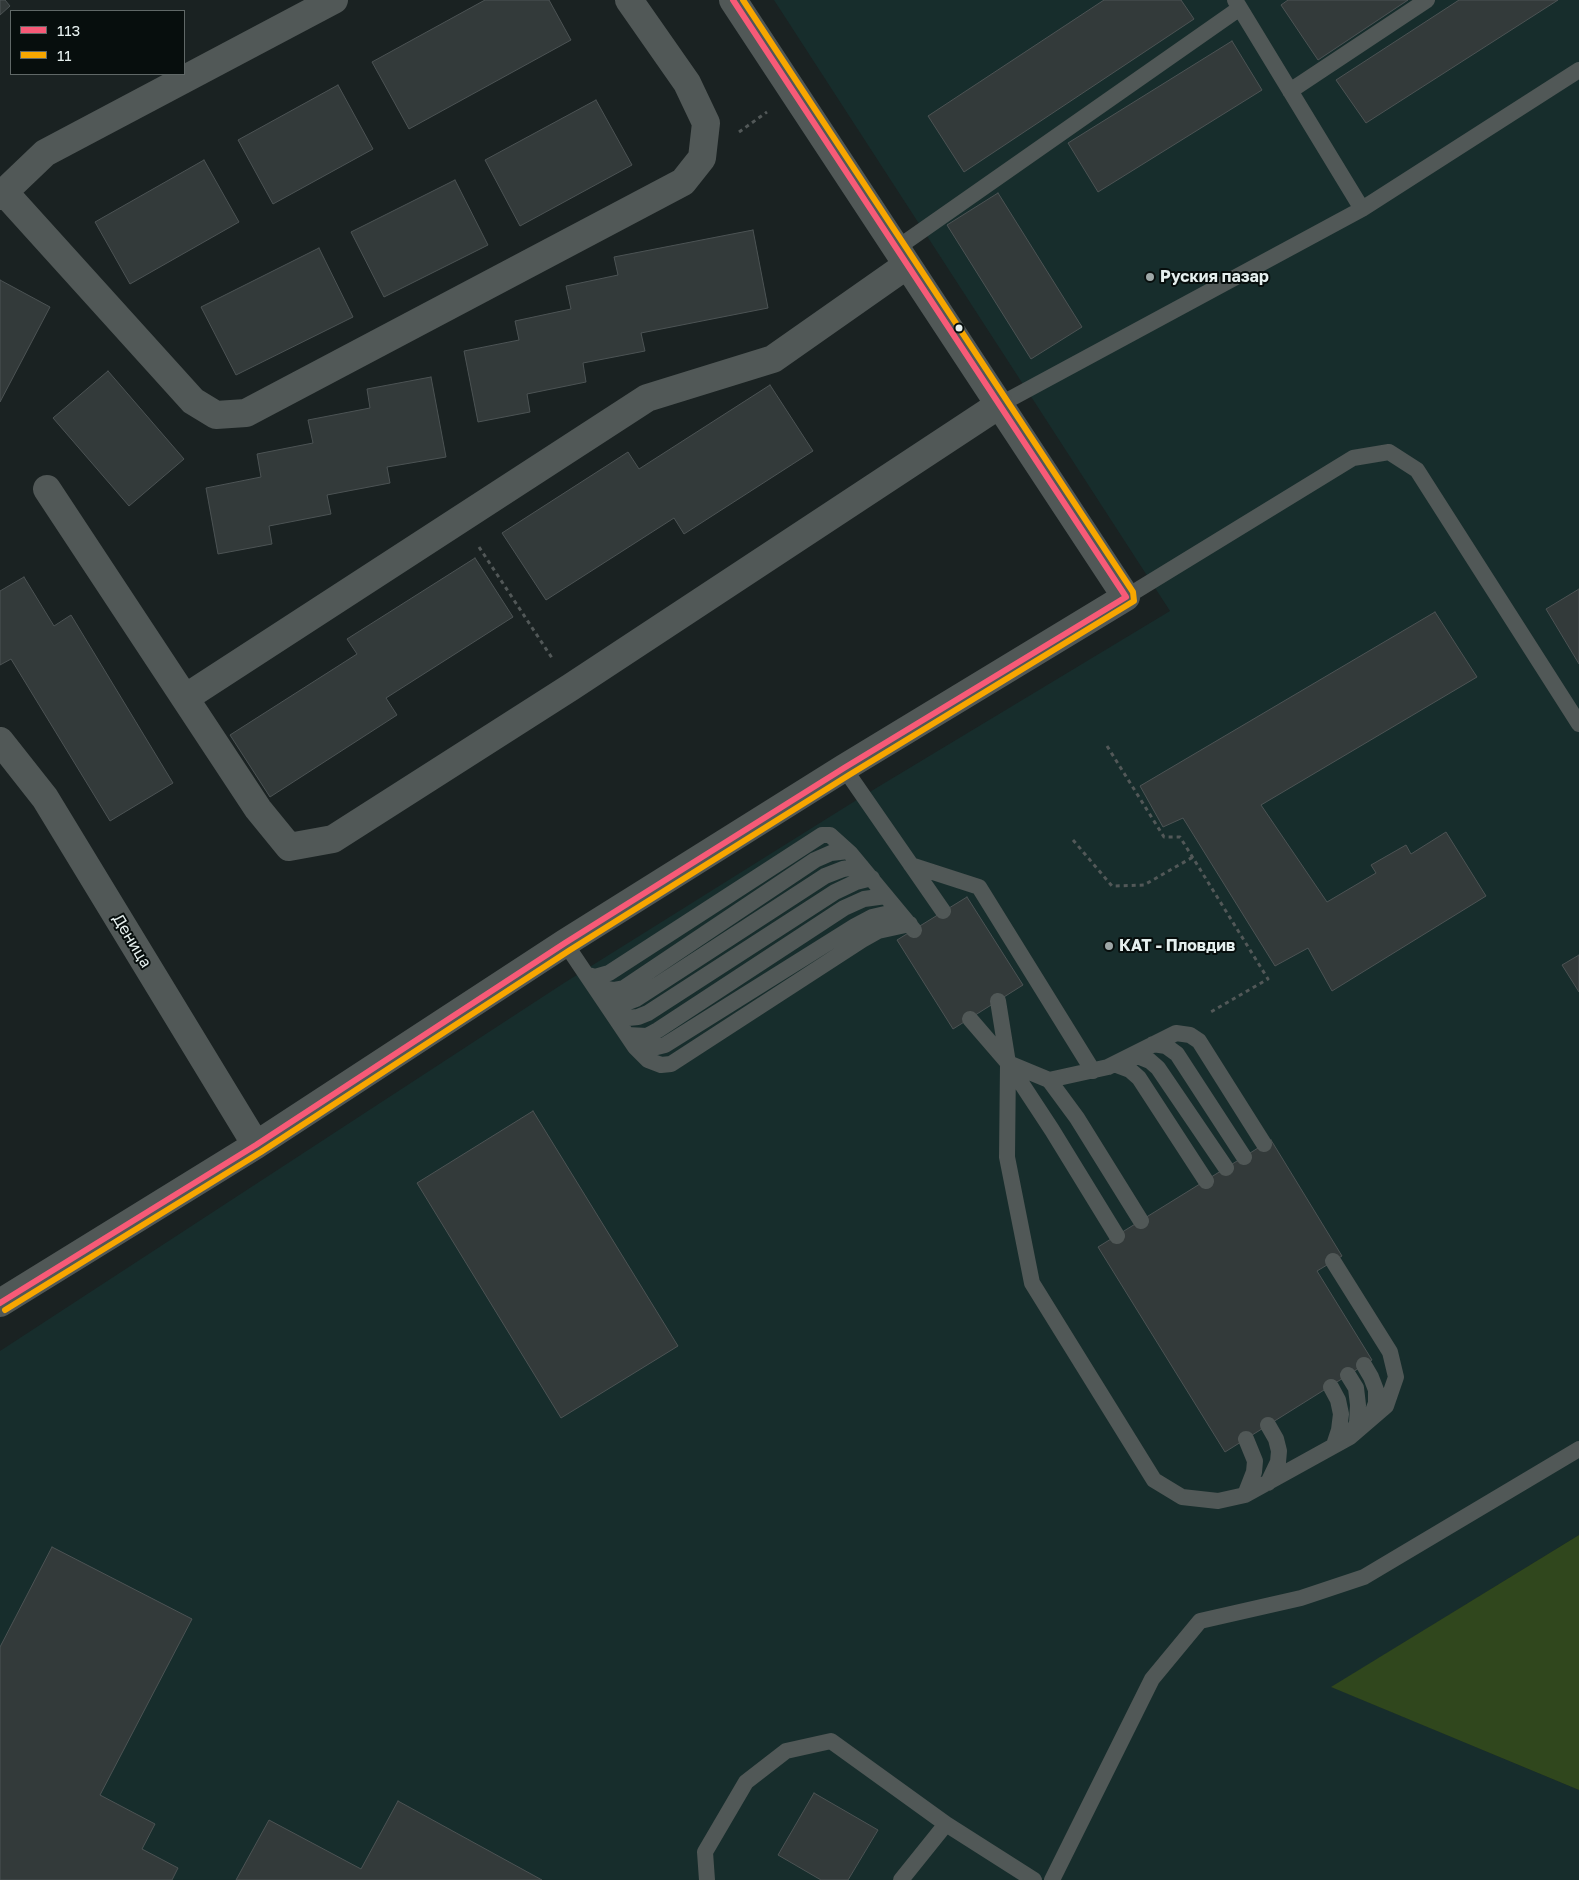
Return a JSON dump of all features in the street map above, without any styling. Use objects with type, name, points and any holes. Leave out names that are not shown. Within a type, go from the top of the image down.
[{"type":"street","points":[[334,0],[45,153],[2,194],[192,400],[216,415],[246,413],[683,182],[702,158],[706,123],[687,83],[629,0]]},
{"type":"street","points":[[0,1303],[256,1145],[565,943],[844,768],[1126,597],[732,0]]},
{"type":"street","points":[[185,698],[647,398],[773,359],[902,257]]},
{"type":"street","points":[[47,489],[258,809],[289,847],[333,840],[571,687],[999,405]]},
{"type":"street","name":"Деница","points":[[0,741],[45,798],[256,1145]]},
{"type":"lane","points":[[1290,91],[1427,0]]},
{"type":"lane","points":[[902,257],[1238,4],[1362,209]]},
{"type":"lane","points":[[999,405],[1362,209],[1579,70]]},
{"type":"lane","points":[[1126,597],[1353,458],[1389,452],[1417,470],[1579,724]]},
{"type":"lane","points":[[844,768],[944,911]]},
{"type":"lane","points":[[565,943],[631,1041],[648,1060],[661,1065],[670,1064],[878,931],[912,927],[848,851],[830,835],[822,835],[609,973],[595,977],[591,981]]},
{"type":"lane","points":[[911,866],[979,887],[1093,1071]]},
{"type":"lane","points":[[605,1002],[614,1005],[636,999],[825,876],[843,869],[867,872]]},
{"type":"lane","points":[[615,1016],[628,1018],[648,1013],[835,892],[856,882],[867,872]]},
{"type":"lane","points":[[631,1041],[658,1030],[844,908],[864,900],[886,896]]},
{"type":"lane","points":[[631,1041],[645,1050],[665,1045],[854,926],[872,917],[898,911]]},
{"type":"lane","points":[[998,1001],[1008,1063],[1007,1157],[1032,1283],[1154,1480],[1182,1497],[1218,1501],[1245,1495],[1350,1436],[1386,1406],[1396,1377],[1390,1352],[1333,1261]]},
{"type":"lane","points":[[970,1018],[1008,1063],[1052,1130],[1117,1236]]},
{"type":"lane","points":[[1049,1080],[1093,1071],[1114,1064],[1176,1033],[1190,1035],[1198,1041],[1264,1144]]},
{"type":"lane","points":[[1153,1044],[1166,1046],[1177,1054],[1244,1157]]},
{"type":"lane","points":[[1131,1057],[1140,1057],[1150,1061],[1158,1068],[1226,1168]]},
{"type":"lane","points":[[1008,1063],[1049,1080],[1077,1118],[1141,1221]]},
{"type":"lane","points":[[1114,1064],[1130,1070],[1139,1078],[1206,1181]]},
{"type":"lane","points":[[1364,1366],[1376,1390],[1376,1403],[1369,1421]]},
{"type":"lane","points":[[1348,1376],[1356,1388],[1358,1405],[1357,1423],[1350,1436]]},
{"type":"lane","points":[[1331,1386],[1338,1400],[1341,1414],[1334,1446]]},
{"type":"lane","points":[[1268,1425],[1276,1439],[1279,1451],[1278,1462],[1268,1483]]},
{"type":"lane","points":[[1245,1495],[1254,1472],[1255,1462],[1246,1438]]},
{"type":"lane","points":[[1052,1880],[1152,1679],[1200,1621],[1301,1598],[1364,1577],[1579,1449]]},
{"type":"lane","points":[[707,1880],[705,1852],[746,1782],[786,1751],[830,1741],[946,1824],[1034,1880]]},
{"type":"lane","points":[[901,1880],[946,1824]]},
{"type":"path","points":[[702,158],[794,94]]},
{"type":"path","points":[[460,519],[571,687]]},
{"type":"path","points":[[1107,746],[1164,838],[1180,837],[1268,979],[1176,1033]]},
{"type":"path","points":[[1073,840],[1112,886],[1144,885],[1192,857]]},
{"type":"shaded area","points":[[774,0],[1579,0],[1579,1535],[1332,1687],[1579,1790],[1579,1880],[0,1880],[0,1351],[564,983],[863,796],[1170,611]]},
{"type":"green space","points":[[1579,1535],[1579,1790],[1331,1687]]},
{"type":"building","points":[[0,0],[5,0],[10,6],[0,15]]},
{"type":"building","points":[[485,0],[549,0],[571,40],[409,129],[372,62]]},
{"type":"building","points":[[1104,0],[1181,0],[1194,19],[964,172],[928,116]]},
{"type":"building","points":[[1288,0],[1408,0],[1318,60],[1281,5]]},
{"type":"building","points":[[1459,0],[1558,0],[1366,123],[1336,80]]},
{"type":"building","points":[[1232,41],[1262,90],[1098,192],[1068,143]]},
{"type":"building","points":[[338,85],[373,149],[273,204],[238,140]]},
{"type":"building","points":[[596,100],[632,165],[520,226],[485,160]]},
{"type":"building","points":[[204,160],[239,222],[130,284],[95,222]]},
{"type":"building","points":[[455,180],[488,245],[384,297],[351,232]]},
{"type":"building","points":[[998,193],[1082,327],[1031,359],[947,225]]},
{"type":"building","points":[[753,230],[768,308],[641,333],[645,351],[583,363],[586,382],[527,394],[530,412],[478,422],[464,351],[519,340],[515,321],[571,309],[566,286],[618,275],[614,257]]},
{"type":"building","points":[[319,248],[353,317],[236,375],[201,307]]},
{"type":"building","points":[[0,280],[50,307],[0,402]]},
{"type":"building","points":[[108,371],[184,459],[129,506],[53,418]]},
{"type":"building","points":[[431,377],[446,457],[387,467],[390,483],[327,495],[331,514],[269,526],[272,544],[218,554],[206,488],[261,477],[257,454],[313,443],[308,420],[370,408],[367,389]]},
{"type":"building","points":[[770,385],[813,451],[684,534],[674,518],[546,600],[502,533],[628,452],[639,469]]},
{"type":"building","points":[[475,558],[513,617],[386,698],[397,715],[270,797],[230,735],[357,654],[347,639]]},
{"type":"building","points":[[24,577],[54,626],[71,615],[173,783],[110,821],[11,659],[0,665],[0,591]]},
{"type":"building","points":[[1579,589],[1579,664],[1546,609]]},
{"type":"building","points":[[1435,612],[1477,677],[1261,805],[1327,902],[1376,873],[1371,865],[1406,845],[1411,854],[1446,832],[1486,896],[1332,991],[1308,948],[1275,966],[1183,818],[1163,827],[1140,786]]},
{"type":"building","points":[[967,897],[1023,985],[953,1029],[897,940]]},
{"type":"building","points":[[1579,955],[1579,992],[1562,965]]},
{"type":"building","points":[[533,1111],[678,1346],[561,1418],[417,1183]]},
{"type":"building","points":[[1271,1140],[1342,1256],[1317,1271],[1372,1360],[1225,1452],[1098,1247]]},
{"type":"building","points":[[52,1547],[192,1619],[100,1795],[155,1824],[142,1849],[178,1868],[172,1880],[0,1880],[0,1647]]},
{"type":"building","points":[[814,1793],[878,1830],[848,1880],[821,1880],[778,1855]]},
{"type":"building","points":[[398,1801],[542,1880],[236,1880],[269,1820],[361,1869]]},
{"type":"transit line","name":"113","points":[[0,1303],[256,1145],[565,943],[844,768],[1126,597],[733,0]]},
{"type":"transit line","name":"11","points":[[5,1310],[261,1152],[570,950],[849,775],[1134,601],[1133,592],[743,0]]},
{"type":"place","name":"Руския пазар","points":[[1150,277]]},
{"type":"place","name":"КАТ - Пловдив","points":[[1109,946]]}]
